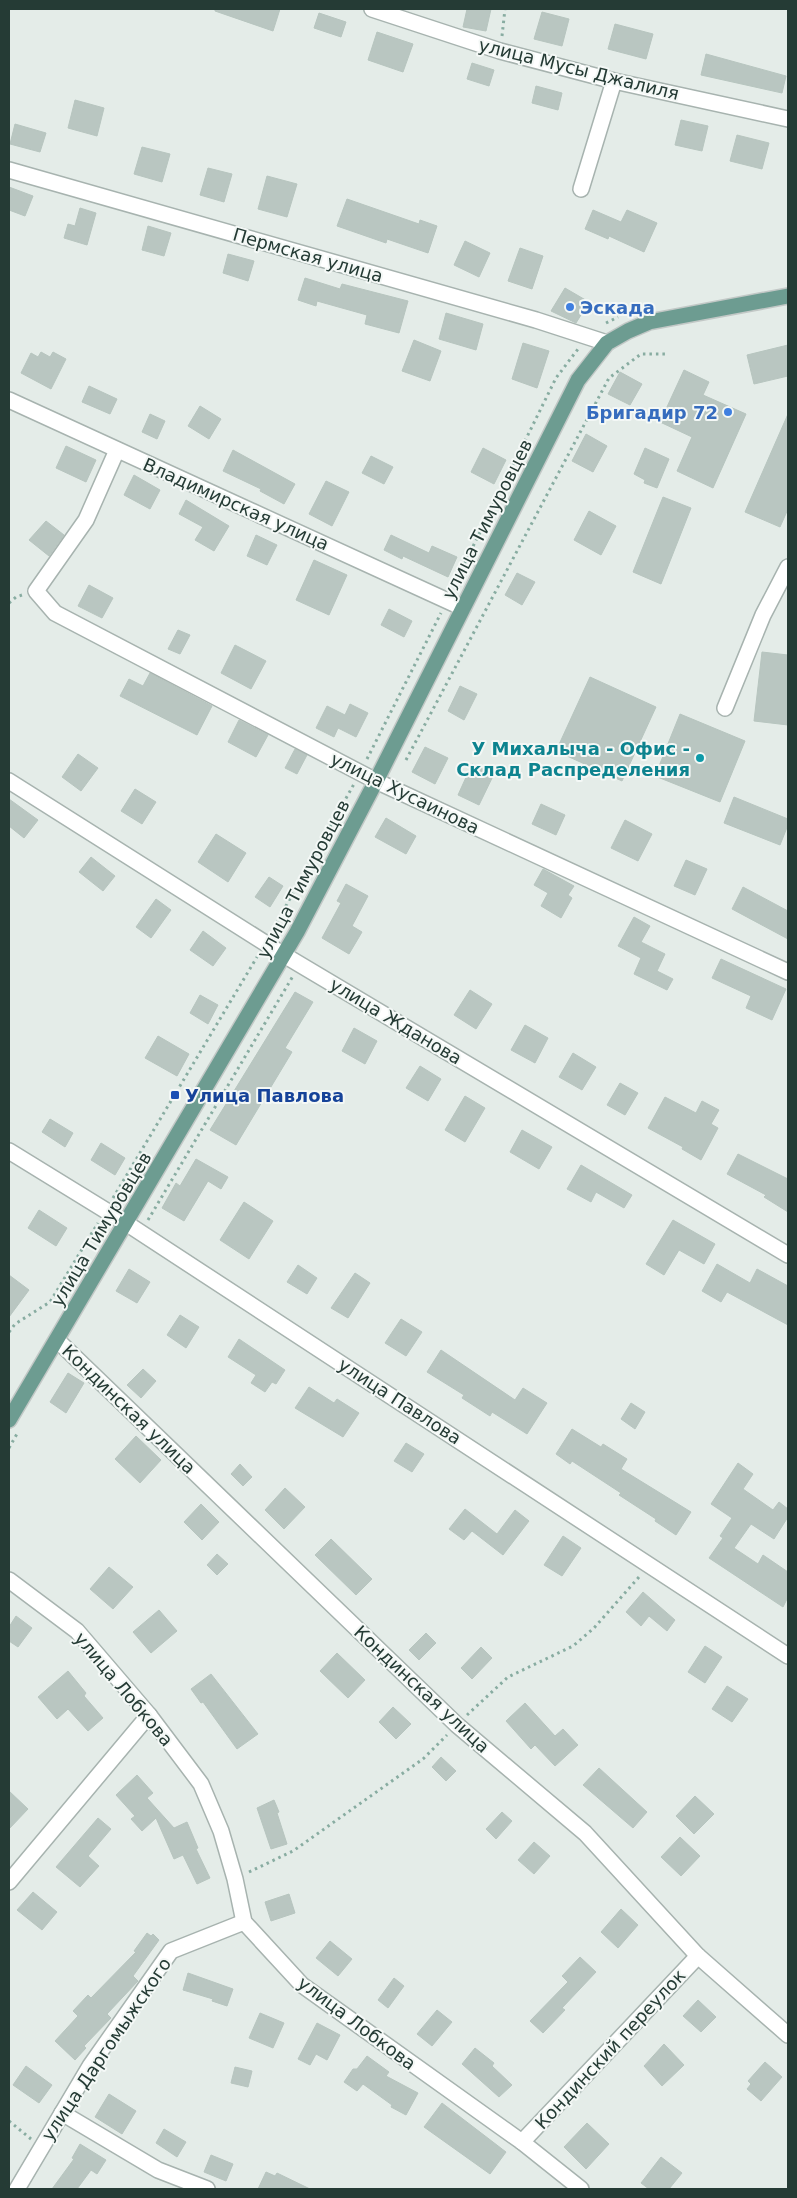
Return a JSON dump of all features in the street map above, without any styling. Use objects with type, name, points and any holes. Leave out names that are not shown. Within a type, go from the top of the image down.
[{"type":"main road","points":[[607,343],[628,331],[650,322],[788,296]]},
{"type":"main road","name":"улица Тимуровцев","points":[[9,1420],[284,955],[376,781],[578,380],[607,343]]},
{"type":"street","name":"улица Мусы Джалиля","points":[[372,9],[500,51],[614,81],[788,119]]},
{"type":"street","points":[[582,189],[614,81]]},
{"type":"street","name":"Пермская улица","points":[[9,170],[536,320],[607,343]]},
{"type":"street","name":"Владимирская улица","points":[[9,400],[463,608]]},
{"type":"street","name":"улица Хусаинова","points":[[117,450],[86,520],[36,591],[54,613],[376,781],[788,972]]},
{"type":"street","points":[[725,708],[763,615],[788,567]]},
{"type":"street","name":"улица Жданова","points":[[9,782],[284,955],[788,1254]]},
{"type":"street","name":"улица Павлова","points":[[9,1151],[126,1223],[788,1656]]},
{"type":"street","name":"Кондинская улица","points":[[57,1340],[457,1725],[585,1833],[698,1956],[788,2035]]},
{"type":"street","name":"улица Лобкова","points":[[9,1580],[77,1631],[149,1715],[201,1784],[221,1831],[235,1879],[244,1922],[302,1985],[522,2142],[581,2189]]},
{"type":"street","points":[[9,1882],[149,1715]]},
{"type":"street","name":"улица Даргомыжского","points":[[17,2189],[90,2066],[171,1952],[244,1922]]},
{"type":"street","name":"Кондинский переулок","points":[[522,2142],[698,1956]]},
{"type":"street","points":[[62,2113],[158,2170],[207,2189]]},
{"type":"path","points":[[500,51],[506,9]]},
{"type":"path","points":[[9,2121],[41,2147]]},
{"type":"building","points":[[215,9],[280,9],[273,31],[215,11]]},
{"type":"building","points":[[467,9],[491,9],[486,31],[463,27]]},
{"type":"building","points":[[542,12],[569,19],[562,46],[534,39]]},
{"type":"building","points":[[319,13],[346,22],[341,37],[314,28]]},
{"type":"building","points":[[615,24],[653,34],[646,59],[608,49]]},
{"type":"building","points":[[377,32],[413,44],[403,72],[368,60]]},
{"type":"building","points":[[706,54],[786,76],[782,93],[701,75]]},
{"type":"building","points":[[472,63],[494,70],[489,86],[467,79]]},
{"type":"building","points":[[536,86],[562,93],[558,110],[532,103]]},
{"type":"building","points":[[75,100],[104,108],[97,136],[68,128]]},
{"type":"building","points":[[681,120],[708,126],[702,151],[675,145]]},
{"type":"building","points":[[15,124],[46,133],[40,152],[10,144]]},
{"type":"building","points":[[737,135],[769,143],[762,169],[730,161]]},
{"type":"building","points":[[142,147],[170,154],[162,182],[134,174]]},
{"type":"building","points":[[208,168],[232,174],[224,202],[200,195]]},
{"type":"building","points":[[267,176],[297,184],[287,217],[258,209]]},
{"type":"building","points":[[9,187],[33,196],[25,216],[9,210]]},
{"type":"building","points":[[347,199],[419,224],[420,220],[437,226],[428,253],[387,239],[386,243],[337,226]]},
{"type":"building","points":[[80,208],[96,213],[87,245],[64,238],[68,224],[75,226]]},
{"type":"building","points":[[593,210],[621,222],[627,210],[657,223],[644,252],[609,236],[608,239],[585,229]]},
{"type":"building","points":[[148,226],[171,233],[164,256],[142,250]]},
{"type":"building","points":[[465,241],[490,253],[479,277],[454,265]]},
{"type":"building","points":[[520,248],[543,256],[532,289],[508,281]]},
{"type":"building","points":[[228,254],[254,261],[248,281],[223,273]]},
{"type":"building","points":[[305,278],[340,289],[342,284],[408,301],[399,333],[365,324],[367,315],[317,301],[316,306],[298,300]]},
{"type":"building","name":"Эскада","points":[[565,288],[589,302],[576,323],[551,311]]},
{"type":"building","points":[[446,313],[483,324],[476,350],[439,339]]},
{"type":"building","points":[[414,340],[441,351],[430,381],[402,371]]},
{"type":"building","points":[[523,343],[549,351],[537,388],[512,379]]},
{"type":"building","points":[[788,345],[788,376],[754,384],[747,355]]},
{"type":"building","points":[[41,352],[50,357],[53,352],[66,359],[51,389],[21,373],[31,353],[38,357]]},
{"type":"building","points":[[684,370],[709,382],[703,395],[746,414],[713,488],[677,471],[692,437],[660,422]]},
{"type":"building","points":[[620,372],[642,384],[630,405],[608,394]]},
{"type":"building","points":[[89,386],[117,399],[110,414],[82,402]]},
{"type":"building","points":[[200,406],[221,419],[209,439],[188,426]]},
{"type":"building","points":[[150,414],[165,421],[157,439],[142,432]]},
{"type":"building","points":[[788,414],[788,509],[780,527],[745,512]]},
{"type":"building","points":[[586,434],[607,446],[593,472],[572,461]]},
{"type":"building","points":[[66,446],[96,460],[86,482],[56,468]]},
{"type":"building","points":[[483,448],[506,460],[494,484],[471,472]]},
{"type":"building","points":[[645,448],[669,459],[657,488],[644,483],[645,480],[634,474]]},
{"type":"building","points":[[233,450],[295,484],[284,504],[260,491],[261,489],[223,471]]},
{"type":"building","points":[[371,456],[393,467],[384,484],[362,473]]},
{"type":"building","points":[[134,475],[160,490],[150,509],[124,495]]},
{"type":"building","points":[[326,481],[349,492],[332,526],[309,514]]},
{"type":"building","points":[[663,497],[691,508],[661,584],[633,572]]},
{"type":"building","points":[[186,500],[229,526],[214,551],[195,540],[203,527],[179,514]]},
{"type":"building","points":[[589,511],[616,526],[601,555],[574,540]]},
{"type":"building","points":[[46,521],[64,535],[49,556],[29,540]]},
{"type":"building","points":[[256,535],[277,545],[267,565],[247,556]]},
{"type":"building","points":[[391,535],[429,553],[432,546],[457,557],[448,577],[403,556],[402,559],[384,550]]},
{"type":"building","points":[[314,560],[347,575],[329,615],[296,600]]},
{"type":"building","points":[[517,573],[535,582],[522,605],[505,595]]},
{"type":"building","points":[[89,585],[113,598],[102,618],[78,606]]},
{"type":"building","points":[[389,609],[412,621],[404,637],[381,625]]},
{"type":"building","points":[[178,630],[190,635],[180,654],[168,649]]},
{"type":"building","points":[[235,645],[266,661],[251,689],[221,673]]},
{"type":"building","points":[[762,652],[788,655],[788,725],[754,721]]},
{"type":"building","points":[[150,673],[212,706],[197,735],[120,696],[129,679],[143,686]]},
{"type":"building","points":[[590,677],[656,707],[622,781],[556,751]]},
{"type":"building","points":[[460,686],[477,694],[464,720],[448,711]]},
{"type":"building","points":[[350,704],[368,713],[356,737],[338,728],[334,737],[316,728],[327,706],[345,715]]},
{"type":"building","name":"У Михалыча - Офис - Склад Распределения","points":[[680,714],[745,741],[720,802],[655,776]]},
{"type":"building","points":[[239,720],[268,735],[256,757],[228,742]]},
{"type":"building","points":[[425,747],[448,758],[435,784],[412,772]]},
{"type":"building","points":[[295,749],[307,755],[297,774],[285,768]]},
{"type":"building","points":[[78,754],[98,768],[81,791],[62,777]]},
{"type":"building","points":[[472,764],[494,774],[479,805],[458,795]]},
{"type":"building","points":[[135,789],[156,802],[142,824],[121,811]]},
{"type":"building","points":[[734,797],[788,819],[788,825],[780,845],[724,823]]},
{"type":"building","points":[[9,799],[38,820],[24,838],[9,826]]},
{"type":"building","points":[[541,804],[565,815],[556,835],[532,824]]},
{"type":"building","points":[[386,818],[416,836],[406,854],[375,837]]},
{"type":"building","points":[[625,820],[652,834],[638,861],[611,848]]},
{"type":"building","points":[[216,834],[246,853],[228,882],[198,862]]},
{"type":"building","points":[[91,857],[115,876],[103,891],[79,872]]},
{"type":"building","points":[[686,860],[707,869],[695,895],[674,886]]},
{"type":"building","points":[[543,869],[574,886],[568,895],[572,898],[561,918],[541,906],[548,893],[534,885]]},
{"type":"building","points":[[269,877],[283,886],[270,907],[255,897]]},
{"type":"building","points":[[346,884],[368,896],[352,926],[362,932],[349,954],[322,938],[341,903],[337,901]]},
{"type":"building","points":[[743,887],[788,911],[788,939],[732,909]]},
{"type":"building","points":[[156,899],[171,910],[151,938],[136,927]]},
{"type":"building","points":[[634,917],[650,926],[641,942],[665,954],[657,971],[673,979],[667,990],[634,974],[641,958],[618,946]]},
{"type":"building","points":[[203,931],[226,948],[213,966],[190,950]]},
{"type":"building","points":[[721,959],[786,989],[772,1020],[746,1008],[751,996],[712,978]]},
{"type":"building","points":[[470,990],[492,1004],[476,1029],[454,1015]]},
{"type":"building","points":[[295,992],[313,1002],[285,1048],[292,1052],[236,1145],[210,1130]]},
{"type":"building","points":[[200,995],[218,1005],[208,1024],[190,1013]]},
{"type":"building","points":[[525,1025],[548,1038],[535,1063],[511,1050]]},
{"type":"building","points":[[354,1028],[377,1041],[365,1064],[342,1051]]},
{"type":"building","points":[[158,1036],[189,1054],[177,1076],[145,1058]]},
{"type":"building","points":[[573,1053],[596,1067],[582,1090],[559,1077]]},
{"type":"building","points":[[420,1066],[441,1079],[428,1101],[406,1088]]},
{"type":"building","points":[[620,1083],[638,1093],[625,1115],[607,1105]]},
{"type":"building","points":[[465,1096],[485,1108],[465,1142],[445,1130]]},
{"type":"building","points":[[665,1097],[696,1113],[702,1101],[719,1110],[711,1124],[718,1128],[701,1160],[682,1149],[683,1147],[648,1128]]},
{"type":"building","points":[[50,1119],[73,1133],[65,1147],[42,1132]]},
{"type":"building","points":[[522,1130],[552,1147],[539,1169],[510,1152]]},
{"type":"building","points":[[101,1143],[125,1158],[115,1175],[91,1160]]},
{"type":"building","points":[[738,1154],[788,1179],[788,1212],[764,1197],[766,1195],[727,1174]]},
{"type":"building","points":[[196,1159],[228,1177],[221,1189],[208,1181],[184,1221],[162,1208],[176,1183],[180,1186]]},
{"type":"building","points":[[581,1165],[632,1195],[624,1208],[596,1192],[591,1202],[567,1189]]},
{"type":"building","points":[[244,1202],[273,1221],[249,1259],[220,1240]]},
{"type":"building","points":[[39,1210],[67,1228],[56,1246],[28,1228]]},
{"type":"building","points":[[673,1220],[715,1244],[704,1264],[679,1250],[664,1275],[646,1264]]},
{"type":"building","points":[[717,1264],[750,1283],[757,1269],[788,1286],[788,1325],[727,1292],[721,1302],[702,1291]]},
{"type":"building","points":[[298,1265],[317,1278],[307,1294],[287,1282]]},
{"type":"building","points":[[129,1269],[150,1282],[137,1303],[116,1291]]},
{"type":"building","points":[[355,1273],[370,1283],[348,1318],[331,1308]]},
{"type":"building","points":[[9,1275],[29,1290],[9,1317]]},
{"type":"building","points":[[180,1315],[199,1327],[186,1348],[167,1335]]},
{"type":"building","points":[[401,1319],[422,1332],[406,1356],[385,1343]]},
{"type":"building","points":[[239,1339],[285,1370],[276,1384],[272,1382],[265,1392],[251,1383],[256,1375],[228,1357]]},
{"type":"building","points":[[441,1350],[515,1400],[523,1388],[547,1403],[527,1434],[492,1412],[490,1416],[462,1398],[464,1395],[427,1372]]},
{"type":"building","points":[[143,1369],[156,1381],[141,1398],[127,1385]]},
{"type":"building","points":[[68,1373],[84,1383],[66,1413],[50,1402]]},
{"type":"building","points":[[309,1387],[334,1403],[337,1399],[359,1413],[343,1437],[295,1408]]},
{"type":"building","points":[[631,1403],[645,1412],[635,1429],[621,1419]]},
{"type":"building","points":[[572,1429],[601,1447],[603,1444],[627,1459],[621,1469],[691,1512],[676,1535],[655,1521],[656,1519],[619,1495],[621,1493],[572,1461],[570,1464],[556,1454]]},
{"type":"building","points":[[136,1436],[161,1460],[140,1483],[115,1459]]},
{"type":"building","points":[[406,1443],[424,1454],[412,1472],[394,1461]]},
{"type":"building","points":[[738,1463],[753,1474],[743,1489],[773,1510],[779,1502],[788,1509],[788,1517],[774,1539],[751,1524],[734,1548],[758,1564],[763,1555],[788,1572],[788,1597],[783,1607],[709,1558],[723,1538],[720,1536],[732,1518],[711,1504]]},
{"type":"building","points":[[240,1464],[252,1477],[243,1486],[231,1474]]},
{"type":"building","points":[[285,1488],[305,1507],[284,1529],[265,1510]]},
{"type":"building","points":[[201,1504],[219,1522],[202,1540],[184,1522]]},
{"type":"building","points":[[465,1509],[497,1534],[515,1510],[529,1521],[503,1555],[472,1531],[464,1540],[449,1529]]},
{"type":"building","points":[[563,1536],[581,1548],[562,1576],[544,1565]]},
{"type":"building","points":[[331,1539],[372,1579],[356,1595],[315,1555]]},
{"type":"building","points":[[217,1554],[228,1564],[217,1575],[207,1565]]},
{"type":"building","points":[[109,1567],[133,1587],[113,1609],[90,1589]]},
{"type":"building","points":[[643,1592],[675,1620],[667,1631],[649,1616],[641,1626],[626,1612]]},
{"type":"building","points":[[159,1610],[177,1631],[151,1653],[133,1632]]},
{"type":"building","points":[[16,1616],[32,1628],[18,1647],[9,1641],[9,1627]]},
{"type":"building","points":[[426,1633],[436,1643],[419,1660],[409,1650]]},
{"type":"building","points":[[705,1646],[722,1657],[705,1683],[688,1672]]},
{"type":"building","points":[[481,1647],[492,1658],[472,1679],[461,1668]]},
{"type":"building","points":[[337,1653],[365,1680],[348,1698],[320,1671]]},
{"type":"building","points":[[68,1671],[86,1693],[84,1696],[103,1718],[88,1731],[68,1709],[57,1719],[38,1697]]},
{"type":"building","points":[[211,1674],[258,1734],[237,1749],[203,1702],[201,1703],[191,1689]]},
{"type":"building","points":[[727,1686],[748,1699],[732,1722],[712,1709]]},
{"type":"building","points":[[525,1703],[555,1736],[563,1729],[578,1745],[555,1766],[535,1745],[531,1749],[506,1721]]},
{"type":"building","points":[[393,1707],[411,1724],[396,1739],[379,1722]]},
{"type":"building","points":[[441,1757],[456,1771],[446,1781],[432,1767]]},
{"type":"building","points":[[599,1768],[647,1812],[633,1828],[583,1785]]},
{"type":"building","points":[[137,1775],[153,1793],[147,1798],[174,1828],[187,1822],[198,1848],[196,1849],[210,1878],[197,1884],[183,1855],[174,1859],[156,1818],[142,1831],[131,1819],[135,1816],[116,1795]]},
{"type":"building","points":[[9,1791],[28,1809],[9,1829]]},
{"type":"building","points":[[695,1796],[714,1814],[694,1834],[676,1816]]},
{"type":"building","points":[[274,1800],[287,1844],[271,1849],[257,1808]]},
{"type":"building","points":[[502,1812],[512,1821],[496,1839],[486,1829]]},
{"type":"building","points":[[98,1818],[111,1829],[88,1856],[99,1866],[80,1887],[56,1867]]},
{"type":"building","points":[[680,1837],[700,1856],[681,1876],[661,1857]]},
{"type":"building","points":[[534,1842],[550,1856],[534,1874],[518,1860]]},
{"type":"building","points":[[33,1892],[57,1912],[42,1930],[17,1910]]},
{"type":"building","points":[[289,1894],[295,1913],[271,1921],[265,1902]]},
{"type":"building","points":[[621,1909],[638,1925],[618,1948],[601,1932]]},
{"type":"building","points":[[147,1933],[151,1936],[153,1934],[159,1940],[133,1976],[138,1981],[107,2014],[111,2018],[84,2046],[86,2048],[75,2060],[55,2041],[78,2016],[73,2011],[88,1995],[91,1998],[136,1952],[134,1951]]},
{"type":"building","points":[[330,1941],[352,1959],[338,1976],[316,1958]]},
{"type":"building","points":[[580,1957],[596,1972],[562,2008],[565,2010],[543,2033],[530,2021],[568,1982],[562,1976]]},
{"type":"building","points":[[188,1973],[233,1989],[227,2006],[212,2001],[213,1999],[183,1990]]},
{"type":"building","points":[[394,1978],[404,1986],[388,2008],[378,2000]]},
{"type":"building","points":[[698,2000],[716,2017],[701,2032],[683,2016]]},
{"type":"building","points":[[437,2010],[452,2022],[432,2046],[417,2034]]},
{"type":"building","points":[[260,2013],[284,2023],[273,2048],[249,2038]]},
{"type":"building","points":[[317,2023],[340,2035],[327,2060],[316,2054],[310,2065],[298,2059]]},
{"type":"building","points":[[664,2044],[684,2065],[662,2086],[644,2066]]},
{"type":"building","points":[[475,2048],[494,2063],[492,2066],[512,2085],[499,2097],[462,2064]]},
{"type":"building","points":[[367,2056],[389,2072],[386,2076],[418,2093],[406,2115],[391,2107],[392,2105],[363,2084],[357,2091],[344,2082],[353,2069],[357,2069]]},
{"type":"building","points":[[765,2062],[782,2077],[761,2101],[747,2089],[751,2084],[748,2081]]},
{"type":"building","points":[[26,2066],[52,2085],[39,2103],[13,2085]]},
{"type":"building","points":[[235,2067],[252,2071],[248,2087],[231,2083]]},
{"type":"building","points":[[109,2094],[136,2111],[122,2134],[95,2117]]},
{"type":"building","points":[[442,2103],[506,2152],[490,2174],[424,2127]]},
{"type":"building","points":[[587,2123],[609,2144],[586,2169],[564,2147]]},
{"type":"building","points":[[164,2129],[186,2142],[177,2157],[156,2143]]},
{"type":"building","points":[[80,2144],[106,2160],[97,2174],[91,2170],[77,2189],[52,2189],[74,2159],[72,2158]]},
{"type":"building","points":[[211,2155],[233,2164],[226,2181],[204,2172]]},
{"type":"building","points":[[661,2157],[682,2173],[669,2189],[649,2189],[641,2183]]},
{"type":"building","points":[[266,2172],[275,2176],[277,2173],[310,2189],[258,2189]]},
{"type":"place","name":"Эскада","points":[[570,307]]},
{"type":"place","name":"Бригадир 72","points":[[728,412]]},
{"type":"place","name":"У Михалыча - Офис - Склад Распределения","points":[[700,758]]},
{"type":"place","name":"Улица Павлова","points":[[175,1095]]}]
